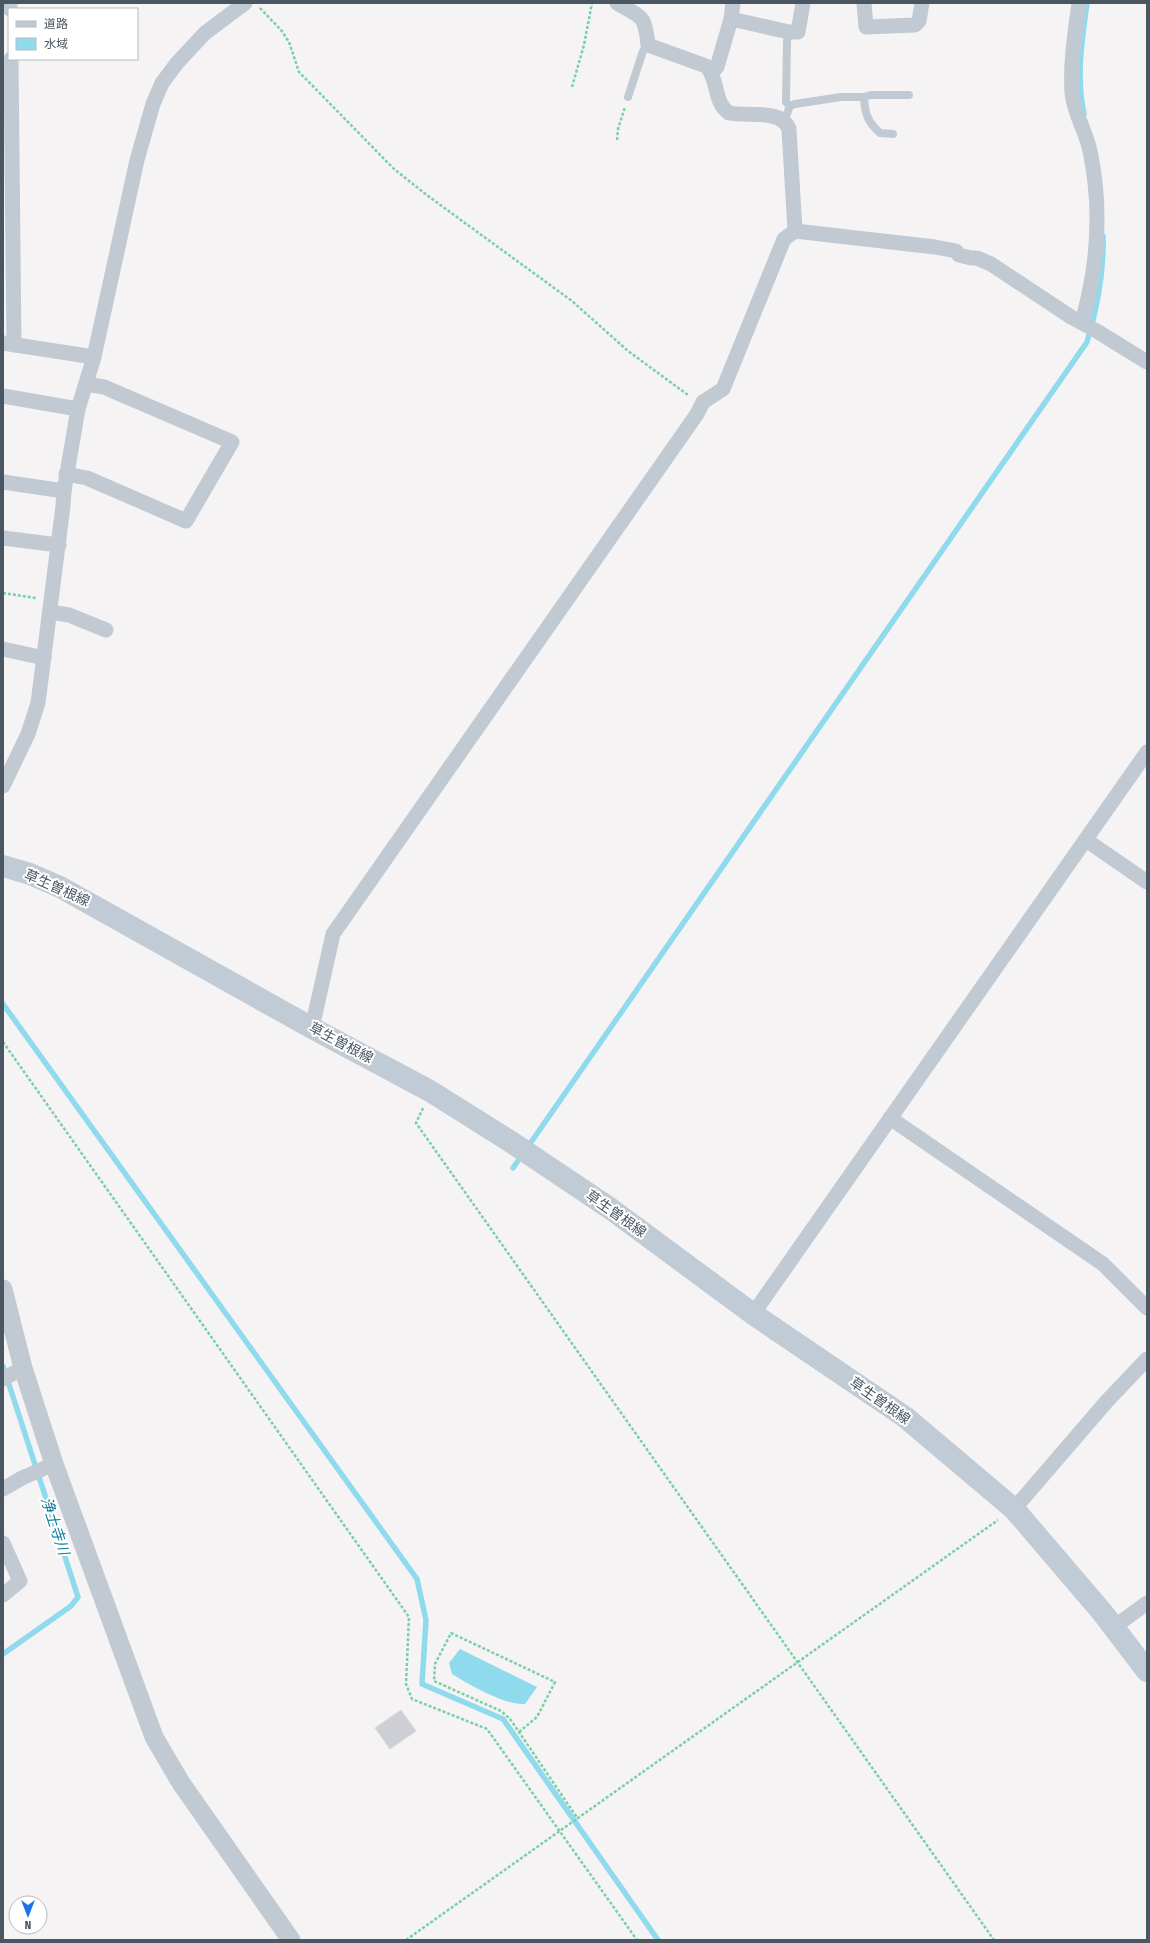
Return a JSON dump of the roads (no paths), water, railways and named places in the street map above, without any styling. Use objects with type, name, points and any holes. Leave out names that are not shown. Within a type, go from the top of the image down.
[{"type":"main road","name":"草生曽根線","points":[[3,866],[30,874],[60,887],[312,1028],[430,1091],[511,1142],[611,1209],[753,1314],[905,1417],[1014,1509],[1138,1652],[1147,1671]]},
{"type":"street","points":[[3,786],[28,734],[38,703],[51,607],[66,474],[78,409],[94,357],[137,160],[153,104],[162,83],[177,63],[205,33],[245,3]]},
{"type":"street","points":[[617,3],[641,17],[646,25],[648,45],[706,66],[712,72],[721,105],[729,113],[774,116],[784,121],[789,129],[795,231]]},
{"type":"street","points":[[712,72],[717,67],[731,19],[733,3]]},
{"type":"street","points":[[731,19],[789,32],[798,32],[803,3]]},
{"type":"street","points":[[864,3],[866,27],[915,26],[919,21],[922,3]]},
{"type":"street","points":[[1079,3],[1072,68],[1072,94],[1091,157],[1097,228],[1096,250],[1089,298],[1082,322]]},
{"type":"street","points":[[11,60],[9,344],[94,357]]},
{"type":"street","points":[[312,1028],[333,934],[697,414],[703,402],[710,399],[722,389],[784,239],[795,231],[935,247],[956,251],[958,255],[977,258],[997,268],[1032,292],[1147,362]]},
{"type":"street","points":[[66,474],[86,478],[186,521],[232,442],[104,388],[86,384]]},
{"type":"street","points":[[3,396],[78,409]]},
{"type":"street","points":[[3,482],[64,491]]},
{"type":"street","points":[[3,538],[58,545]]},
{"type":"street","points":[[51,607],[106,630]]},
{"type":"street","points":[[3,649],[44,658]]},
{"type":"street","points":[[753,1314],[1147,752]]},
{"type":"street","points":[[1086,840],[1147,882]]},
{"type":"street","points":[[890,1118],[1103,1264],[1147,1308]]},
{"type":"street","points":[[3,1289],[23,1368],[54,1464],[154,1737],[181,1783],[291,1940]]},
{"type":"street","points":[[1014,1509],[1107,1401],[1147,1359]]},
{"type":"street","points":[[3,1379],[23,1368]]},
{"type":"street","points":[[3,1490],[22,1478],[54,1464]]},
{"type":"street","points":[[3,1543],[20,1581],[3,1595]]},
{"type":"street","points":[[1114,1626],[1147,1603]]},
{"type":"lane","points":[[789,32],[786,41],[786,102],[790,106]]},
{"type":"lane","points":[[628,97],[643,51],[648,45]]},
{"type":"lane","points":[[784,121],[790,106],[795,104],[841,97],[864,97],[871,94],[908,94]]},
{"type":"lane","points":[[864,97],[865,114],[872,125],[880,133],[893,134]]},
{"type":"water","points":[[460,1649],[537,1687],[525,1704],[508,1702],[487,1694],[452,1674],[449,1663]]},
{"type":"waterway","points":[[1084,114],[1080,86],[1080,72],[1087,3]]},
{"type":"waterway","points":[[527,1148],[1087,342],[1099,289],[1103,236]]},
{"type":"waterway","points":[[3,1004],[417,1579],[426,1620],[422,1684],[503,1719],[658,1940]]},
{"type":"waterway","points":[[513,1168],[522,1155]]},
{"type":"waterway","name":"浄土寺川","points":[[3,1366],[78,1597],[71,1606],[3,1654]]}]
